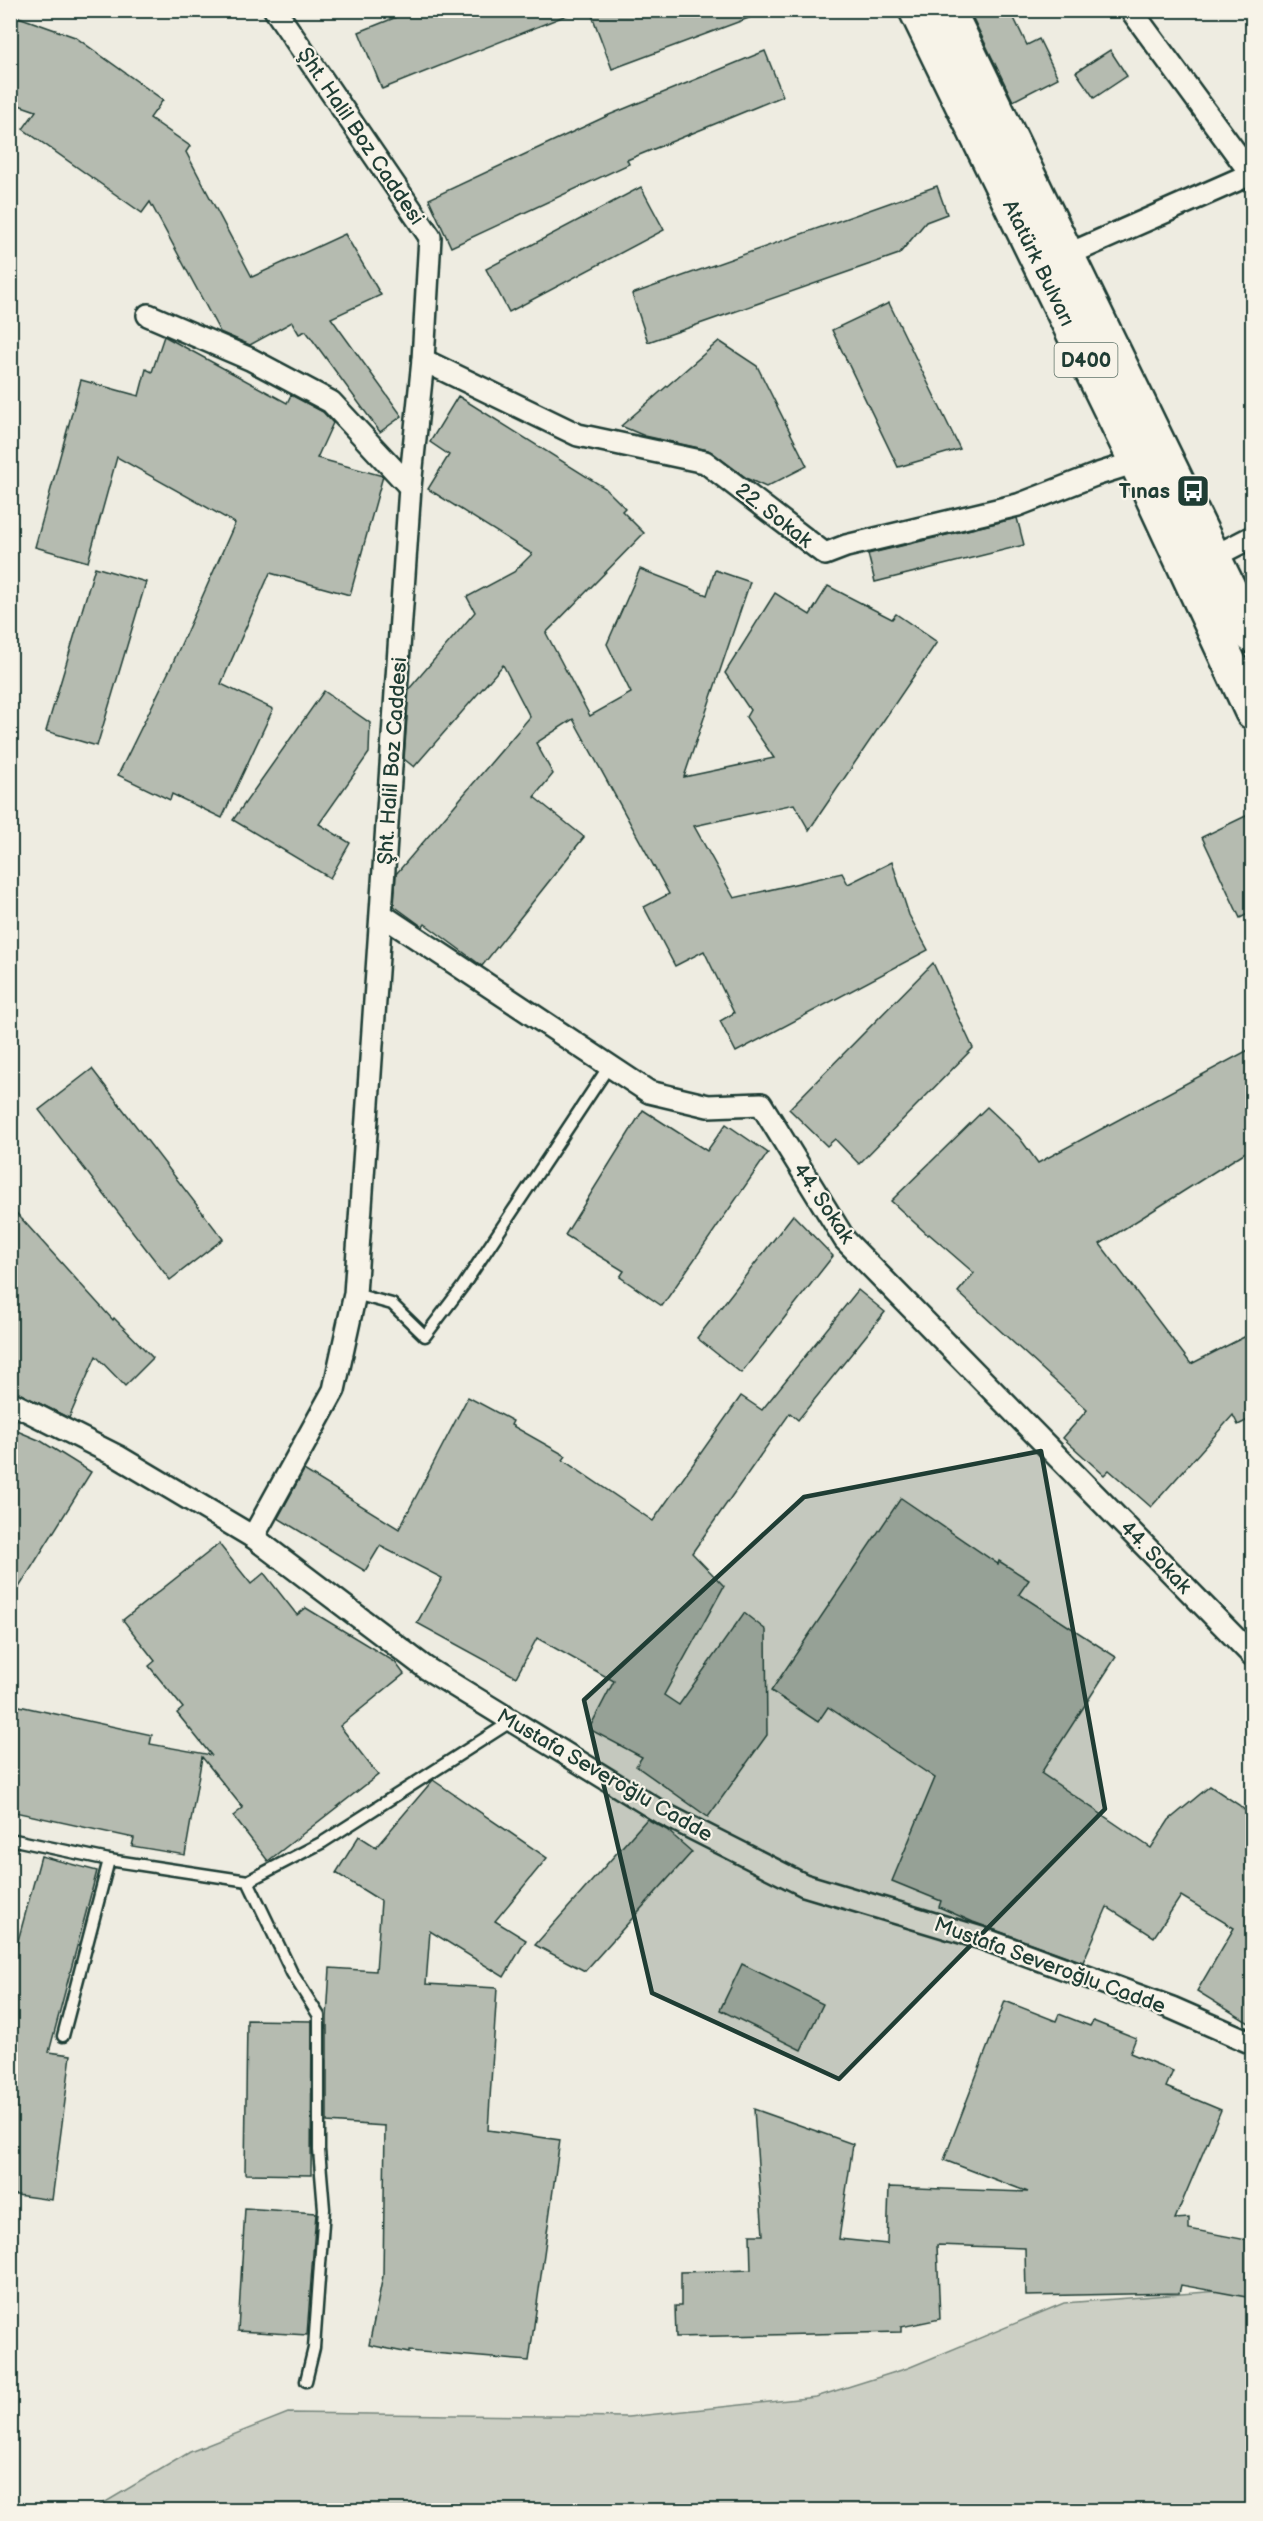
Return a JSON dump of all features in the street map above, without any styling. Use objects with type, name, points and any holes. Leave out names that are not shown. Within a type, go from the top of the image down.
[{"type":"main road","name":"Atatürk Bulvarı","points":[[916,10],[1136,462],[1252,712]]},
{"type":"main road","name":"Atatürk Bulvarı","points":[[948,10],[1252,636]]},
{"type":"street","name":"Şht. Halil Boz Caddesi","points":[[253,1537],[334,1390],[355,1294],[410,487],[423,360],[430,237],[275,10]]},
{"type":"street","points":[[1067,255],[1252,175],[1131,10]]},
{"type":"street","points":[[148,315],[250,359],[331,402],[410,487]]},
{"type":"street","name":"22. Sokak","points":[[423,360],[578,435],[705,462],[825,554],[846,546],[1018,505],[1095,475],[1136,462]]},
{"type":"street","points":[[1215,556],[1252,537]]},
{"type":"street","name":"44. Sokak","points":[[382,915],[649,1092],[708,1106],[761,1104],[845,1240],[1252,1655]]},
{"type":"street","name":"Mustafa Severoğlu Cadde","points":[[10,1402],[117,1456],[253,1537],[426,1668],[662,1813],[804,1885],[981,1938],[1172,2008],[1252,2043]]},
{"type":"lane","points":[[355,1294],[392,1304],[425,1336],[463,1286],[609,1066]]},
{"type":"lane","points":[[10,1839],[108,1860],[248,1881],[323,1842],[512,1720]]},
{"type":"lane","points":[[63,2036],[108,1860]]},
{"type":"lane","points":[[248,1881],[292,1973],[319,2016],[319,2150],[324,2209],[314,2348],[306,2381]]},
{"type":"highlighted area","points":[[1041,1451],[1105,1809],[839,2079],[652,1993],[584,1700],[804,1497]]},
{"type":"shaded area","points":[[1220,2291],[1252,2295],[1252,2510],[92,2510],[190,2452],[288,2413],[628,2417],[816,2397],[908,2368],[1064,2303]]},
{"type":"building","points":[[414,10],[577,11],[382,89],[359,32]]},
{"type":"building","points":[[590,10],[765,10],[765,12],[612,69]]},
{"type":"building","points":[[969,10],[1010,10],[1027,45],[1039,39],[1058,78],[1013,101]]},
{"type":"building","points":[[10,14],[75,37],[163,100],[150,118],[190,146],[186,152],[252,277],[345,234],[381,295],[331,318],[402,416],[380,432],[306,331],[299,334],[292,322],[250,345],[220,332],[150,202],[142,213],[23,129],[36,111],[10,102]]},
{"type":"building","points":[[1110,50],[1127,76],[1094,98],[1076,72]]},
{"type":"building","points":[[765,51],[783,96],[627,160],[629,164],[451,247],[429,199],[609,115]]},
{"type":"building","points":[[937,186],[947,214],[926,222],[899,254],[648,342],[632,294]]},
{"type":"building","points":[[641,187],[664,230],[509,312],[486,269]]},
{"type":"building","points":[[889,303],[960,449],[898,467],[832,330]]},
{"type":"building","points":[[164,336],[287,403],[291,395],[323,412],[333,423],[317,458],[383,476],[350,595],[270,573],[221,684],[273,709],[222,818],[172,794],[170,800],[118,775],[171,667],[235,523],[117,457],[88,562],[35,547],[81,380],[139,396],[146,369],[152,372]]},
{"type":"building","points":[[719,341],[757,366],[807,466],[766,487],[748,479],[708,450],[645,436],[621,426]]},
{"type":"building","points":[[458,396],[605,488],[625,508],[622,511],[644,533],[546,633],[590,716],[631,693],[607,644],[640,569],[707,595],[715,570],[750,582],[684,777],[774,758],[746,717],[750,710],[725,673],[775,593],[810,615],[828,586],[892,619],[896,614],[937,642],[809,830],[794,804],[694,826],[734,898],[842,873],[848,884],[892,862],[909,915],[928,950],[736,1052],[720,1021],[734,1013],[704,951],[675,966],[644,907],[669,894],[573,719],[536,743],[553,774],[534,797],[584,837],[482,966],[425,924],[423,927],[394,906],[396,874],[530,717],[503,665],[414,767],[404,759],[409,689],[475,612],[467,597],[514,572],[532,554],[428,489],[449,455],[430,442]]},
{"type":"building","points":[[1017,518],[1024,545],[875,582],[868,554]]},
{"type":"building","points":[[95,567],[146,582],[97,746],[46,731]]},
{"type":"building","points":[[324,691],[370,723],[369,753],[319,824],[350,843],[330,878],[233,820]]},
{"type":"building","points":[[1252,813],[1252,912],[1240,918],[1202,837]]},
{"type":"building","points":[[933,963],[973,1048],[859,1164],[835,1139],[827,1146],[789,1109]]},
{"type":"building","points":[[1252,1048],[1252,1148],[1100,1244],[1191,1364],[1252,1333],[1252,1418],[1238,1425],[1233,1415],[1151,1507],[1109,1470],[1104,1475],[1063,1438],[1087,1410],[958,1292],[974,1273],[891,1201],[987,1107],[1019,1137],[1038,1163]]},
{"type":"building","points":[[92,1069],[223,1239],[170,1280],[39,1110]]},
{"type":"building","points":[[643,1110],[707,1151],[726,1124],[768,1153],[662,1306],[620,1277],[624,1271],[565,1235]]},
{"type":"building","points":[[10,1206],[113,1320],[114,1318],[153,1358],[125,1386],[96,1356],[69,1418],[10,1389]]},
{"type":"building","points":[[793,1215],[833,1256],[741,1373],[697,1338]]},
{"type":"building","points":[[858,1290],[885,1312],[798,1420],[790,1413],[692,1553],[724,1586],[664,1695],[679,1705],[744,1613],[766,1630],[767,1735],[708,1817],[636,1766],[642,1757],[589,1729],[614,1681],[537,1638],[516,1677],[417,1623],[442,1578],[380,1546],[365,1571],[278,1518],[304,1470],[399,1529],[468,1397],[513,1421],[511,1425],[566,1456],[563,1460],[653,1521],[741,1396],[762,1410]]},
{"type":"building","points":[[10,1428],[41,1441],[91,1472],[10,1602]]},
{"type":"building","points":[[901,1498],[998,1564],[999,1561],[1029,1580],[1019,1594],[1116,1657],[1041,1773],[1151,1848],[1169,1820],[1210,1786],[1239,1805],[1252,1817],[1252,2025],[1197,1991],[1234,1928],[1181,1896],[1154,1937],[1107,1907],[1083,1962],[973,1922],[939,1907],[941,1901],[892,1881],[935,1778],[828,1707],[818,1722],[771,1691]]},
{"type":"building","points":[[219,1544],[251,1584],[264,1573],[297,1615],[306,1608],[395,1662],[404,1674],[340,1726],[378,1775],[268,1861],[233,1816],[243,1808],[202,1757],[185,1855],[132,1846],[134,1838],[10,1811],[10,1704],[152,1735],[150,1744],[211,1755],[177,1713],[183,1708],[149,1666],[155,1661],[123,1620]]},
{"type":"building","points":[[433,1780],[547,1858],[495,1921],[526,1940],[504,1977],[430,1931],[426,1984],[497,1988],[488,2130],[560,2140],[529,2361],[409,2351],[409,2353],[369,2345],[383,2276],[385,2126],[327,2122],[327,2018],[330,1968],[376,1971],[381,1901],[336,1873],[359,1836],[376,1847]]},
{"type":"building","points":[[647,1819],[667,1830],[692,1852],[585,1971],[535,1945]]},
{"type":"building","points":[[41,1856],[97,1871],[49,2052],[71,2055],[52,2200],[10,2194],[10,1970]]},
{"type":"building","points":[[742,1964],[823,2004],[801,2050],[720,2010]]},
{"type":"building","points":[[1005,2001],[1056,2021],[1059,2014],[1090,2026],[1093,2021],[1136,2038],[1130,2053],[1173,2071],[1166,2087],[1221,2110],[1175,2219],[1189,2218],[1189,2229],[1252,2241],[1252,2298],[1181,2285],[1179,2293],[1026,2296],[1025,2248],[937,2245],[940,2319],[901,2327],[901,2332],[676,2337],[675,2306],[681,2306],[681,2272],[751,2270],[750,2235],[763,2235],[754,2109],[853,2144],[839,2239],[887,2244],[889,2187],[1028,2192],[944,2160]]},
{"type":"building","points":[[247,2020],[312,2021],[311,2175],[245,2174]]},
{"type":"building","points":[[245,2208],[316,2213],[307,2335],[238,2331]]},
{"type":"place","name":"Tınas","points":[[1193,491]]}]
